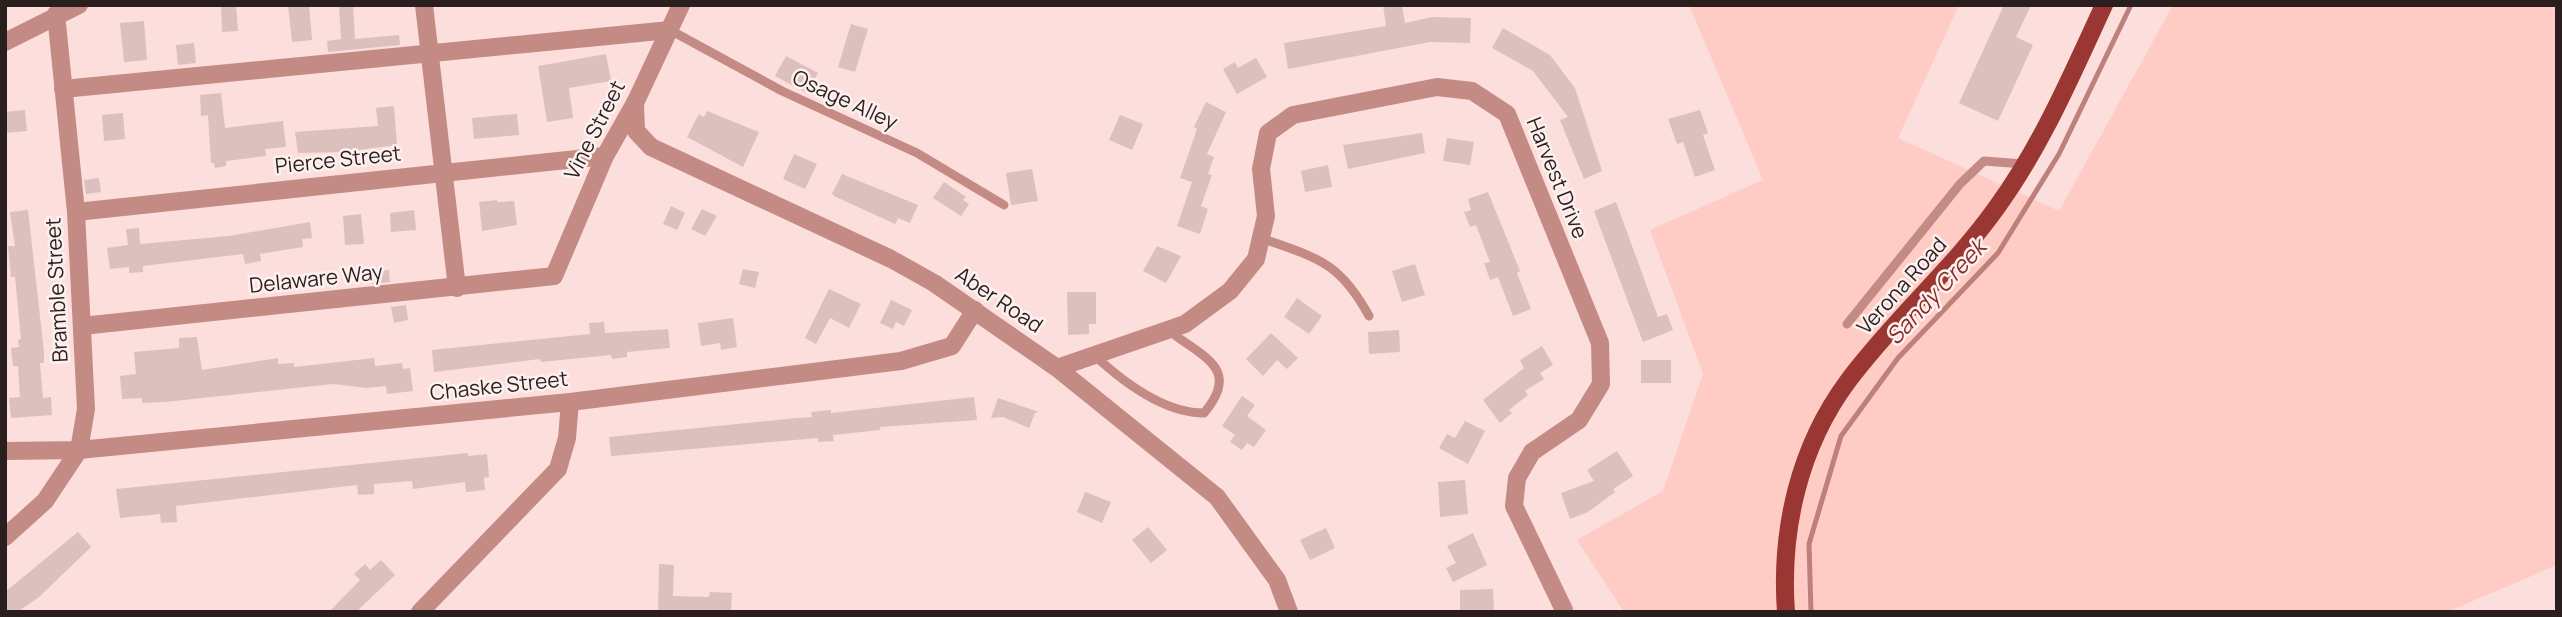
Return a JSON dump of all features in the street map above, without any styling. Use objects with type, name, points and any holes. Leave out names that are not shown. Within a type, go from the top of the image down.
[{"type":"main road","name":"Verona Road","points":[[1786,612],[1785,546],[1792,504],[1812,443],[1828,412],[1849,380],[1964,251],[2027,164],[2104,5]]},
{"type":"street","points":[[5,42],[56,14],[79,5]]},
{"type":"street","points":[[424,5],[457,288]]},
{"type":"street","name":"Vine Street","points":[[554,276],[605,156],[635,103],[681,5]]},
{"type":"street","name":"Bramble Street","points":[[5,537],[45,501],[79,450],[86,409],[76,212],[56,14]]},
{"type":"street","points":[[63,89],[670,30]]},
{"type":"street","name":"Harvest Drive","points":[[1057,368],[1185,324],[1230,291],[1256,259],[1266,216],[1261,169],[1268,133],[1293,116],[1437,87],[1472,91],[1507,114],[1600,343],[1601,384],[1579,420],[1532,452],[1517,478],[1514,506],[1564,610]]},
{"type":"street","name":"Aber Road","points":[[635,103],[636,131],[651,147],[891,259],[975,310],[1057,368],[1217,497],[1277,580],[1289,612]]},
{"type":"street","name":"Pierce Street","points":[[76,212],[605,156]]},
{"type":"street","name":"Delaware Way","points":[[82,326],[554,276]]},
{"type":"street","name":"Chaske Street","points":[[5,451],[79,450],[570,402],[901,361],[952,346],[975,310]]},
{"type":"street","points":[[419,612],[558,469],[567,438],[570,402]]},
{"type":"lane","name":"Osage Alley","points":[[670,30],[782,91],[917,153],[1004,205]]},
{"type":"lane","points":[[1847,324],[1960,184],[1984,161],[2027,164]]},
{"type":"lane","points":[[1261,237],[1317,258],[1336,269],[1354,288],[1369,316]]},
{"type":"lane","points":[[1094,355],[1146,394],[1187,413],[1204,413],[1218,397],[1222,383],[1217,369],[1168,330]]},
{"type":"shaded area","points":[[1689,5],[1959,5],[1898,138],[2059,211],[2173,5],[2557,5],[2557,565],[2447,612],[1624,612],[1577,540],[1663,491],[1703,374],[1650,230],[1763,180]]},
{"type":"building","points":[[221,5],[236,5],[238,31],[222,32]]},
{"type":"building","points":[[288,5],[309,5],[312,40],[292,42]]},
{"type":"building","points":[[339,5],[353,5],[355,39],[399,35],[400,45],[328,52],[327,41],[341,39]]},
{"type":"building","points":[[1383,5],[1402,5],[1405,23],[1432,17],[1471,18],[1470,43],[1430,42],[1288,69],[1284,43],[1386,26]]},
{"type":"building","points":[[2004,5],[2031,5],[2016,37],[2033,45],[1998,121],[1959,103]]},
{"type":"building","points":[[144,21],[147,60],[124,62],[120,23]]},
{"type":"building","points":[[851,24],[868,29],[855,72],[838,67]]},
{"type":"building","points":[[1503,28],[1550,55],[1575,88],[1602,171],[1584,179],[1560,120],[1568,117],[1533,71],[1492,48]]},
{"type":"building","points":[[194,43],[196,63],[178,65],[176,45]]},
{"type":"building","points":[[606,54],[611,81],[569,88],[573,118],[547,122],[538,66]]},
{"type":"building","points":[[786,56],[818,73],[807,93],[775,76]]},
{"type":"building","points":[[1256,58],[1267,77],[1237,94],[1223,69],[1235,62],[1238,68]]},
{"type":"building","points":[[221,93],[225,128],[283,121],[286,147],[265,149],[266,156],[226,161],[226,166],[215,168],[214,163],[211,163],[208,115],[201,116],[200,95]]},
{"type":"building","points":[[1206,102],[1226,112],[1207,154],[1214,157],[1208,174],[1212,175],[1201,206],[1208,209],[1200,234],[1177,226],[1192,182],[1180,178],[1197,129],[1194,127]]},
{"type":"building","points":[[394,106],[397,145],[343,152],[298,153],[295,132],[378,126],[376,108]]},
{"type":"building","points":[[25,110],[27,131],[5,133],[5,112]]},
{"type":"building","points":[[1700,110],[1708,133],[1703,135],[1715,170],[1695,177],[1683,142],[1677,144],[1668,119]]},
{"type":"building","points":[[707,111],[759,132],[743,167],[687,137],[699,114],[704,117]]},
{"type":"building","points":[[123,113],[125,139],[104,141],[102,115]]},
{"type":"building","points":[[517,114],[519,135],[474,139],[472,118]]},
{"type":"building","points":[[1120,115],[1143,124],[1132,150],[1109,140]]},
{"type":"building","points":[[1422,133],[1425,153],[1348,169],[1343,145]]},
{"type":"building","points":[[1447,138],[1474,142],[1470,165],[1443,161]]},
{"type":"building","points":[[794,154],[817,164],[805,189],[783,179]]},
{"type":"building","points":[[1328,165],[1332,187],[1305,192],[1301,171]]},
{"type":"building","points":[[1032,169],[1038,201],[1011,205],[1006,173]]},
{"type":"building","points":[[842,174],[918,205],[910,223],[898,218],[895,224],[836,197],[832,194]]},
{"type":"building","points":[[99,178],[101,192],[86,194],[84,180]]},
{"type":"building","points":[[944,182],[966,197],[963,200],[969,204],[961,216],[933,198]]},
{"type":"building","points":[[1488,192],[1520,271],[1517,273],[1531,309],[1513,316],[1498,277],[1490,280],[1484,263],[1490,262],[1476,225],[1470,227],[1464,212],[1471,210],[1468,199]]},
{"type":"building","points":[[514,201],[517,225],[482,231],[479,202]]},
{"type":"building","points":[[1616,202],[1658,317],[1667,314],[1673,330],[1643,342],[1594,211]]},
{"type":"building","points":[[671,206],[685,213],[677,230],[663,224]]},
{"type":"building","points":[[702,209],[717,216],[705,236],[691,229]]},
{"type":"building","points":[[28,210],[44,352],[44,363],[40,363],[43,398],[51,397],[52,415],[11,418],[9,398],[20,397],[18,366],[13,366],[11,348],[19,347],[18,340],[21,339],[15,277],[11,277],[8,246],[15,246],[10,212]]},
{"type":"building","points":[[414,210],[416,230],[391,232],[390,213]]},
{"type":"building","points":[[361,214],[364,244],[345,245],[343,216]]},
{"type":"building","points":[[310,222],[312,238],[302,239],[303,247],[260,254],[261,261],[245,264],[243,254],[143,266],[143,272],[129,273],[129,267],[110,269],[107,248],[128,245],[126,229],[139,228],[140,244],[229,236]]},
{"type":"building","points":[[1157,246],[1181,256],[1166,283],[1143,271]]},
{"type":"building","points":[[1415,264],[1425,295],[1402,302],[1392,271]]},
{"type":"building","points":[[743,269],[759,272],[755,288],[739,284]]},
{"type":"building","points":[[389,270],[390,282],[372,284],[371,272]]},
{"type":"building","points":[[829,289],[861,304],[849,328],[830,318],[816,344],[805,338]]},
{"type":"building","points":[[1067,292],[1096,292],[1096,324],[1089,324],[1089,334],[1068,335]]},
{"type":"building","points":[[1297,298],[1322,316],[1309,334],[1284,317]]},
{"type":"building","points":[[891,300],[912,310],[904,326],[896,322],[893,329],[880,323]]},
{"type":"building","points":[[406,305],[408,320],[394,323],[391,307]]},
{"type":"building","points":[[733,318],[737,347],[721,350],[720,343],[701,346],[698,323]]},
{"type":"building","points":[[604,322],[605,333],[668,329],[670,348],[627,352],[627,357],[612,359],[611,355],[541,362],[540,359],[434,372],[432,350],[590,334],[589,323]]},
{"type":"building","points":[[1399,330],[1400,352],[1369,354],[1368,332]]},
{"type":"building","points":[[1271,333],[1298,358],[1287,369],[1277,360],[1263,376],[1246,359]]},
{"type":"building","points":[[197,337],[202,370],[278,358],[278,364],[294,363],[294,367],[374,358],[375,366],[402,363],[403,369],[410,368],[413,391],[387,394],[386,386],[367,388],[333,384],[165,402],[142,403],[142,398],[122,399],[120,376],[136,374],[134,352],[179,348],[179,338]]},
{"type":"building","points":[[1542,346],[1553,365],[1540,373],[1544,379],[1525,391],[1528,395],[1509,410],[1512,413],[1500,423],[1483,400],[1524,368],[1520,360]]},
{"type":"building","points":[[1641,360],[1671,360],[1671,383],[1641,383]]},
{"type":"building","points":[[1242,396],[1255,405],[1247,416],[1266,430],[1254,447],[1247,443],[1242,450],[1230,442],[1235,435],[1222,426]]},
{"type":"building","points":[[974,397],[977,420],[880,427],[880,430],[833,435],[834,441],[818,442],[818,438],[611,456],[609,437],[812,417],[811,412],[831,410],[831,413]]},
{"type":"building","points":[[998,398],[1039,412],[1035,413],[1029,428],[1003,417],[991,418]]},
{"type":"building","points":[[1465,421],[1485,431],[1468,464],[1439,448],[1447,434],[1455,438]]},
{"type":"building","points":[[1617,451],[1633,476],[1613,489],[1615,492],[1588,512],[1570,519],[1561,493],[1594,481],[1587,470]]},
{"type":"building","points":[[468,453],[468,456],[487,454],[489,477],[484,478],[485,490],[466,492],[465,482],[413,489],[412,481],[374,484],[374,494],[358,495],[357,485],[176,506],[177,522],[161,523],[160,514],[120,518],[116,489]]},
{"type":"building","points":[[1465,480],[1468,514],[1440,517],[1438,482]]},
{"type":"building","points":[[1085,492],[1111,502],[1102,523],[1077,512]]},
{"type":"building","points":[[1148,527],[1167,550],[1151,563],[1132,540]]},
{"type":"building","points":[[1326,528],[1335,548],[1310,560],[1300,540]]},
{"type":"building","points":[[78,532],[91,547],[38,598],[17,612],[5,612],[5,592]]},
{"type":"building","points":[[1473,533],[1487,565],[1453,582],[1446,568],[1456,563],[1447,546]]},
{"type":"building","points":[[381,560],[395,575],[356,612],[329,612],[360,580],[354,574],[365,564],[370,570]]},
{"type":"building","points":[[659,564],[674,565],[673,596],[709,597],[710,592],[732,593],[731,612],[658,612]]},
{"type":"building","points":[[1493,589],[1494,612],[1460,612],[1460,590]]},
{"type":"waterway","name":"Sandy Creek","points":[[1811,612],[1809,544],[1841,436],[1898,358],[1998,253],[2059,154],[2131,5]]}]
